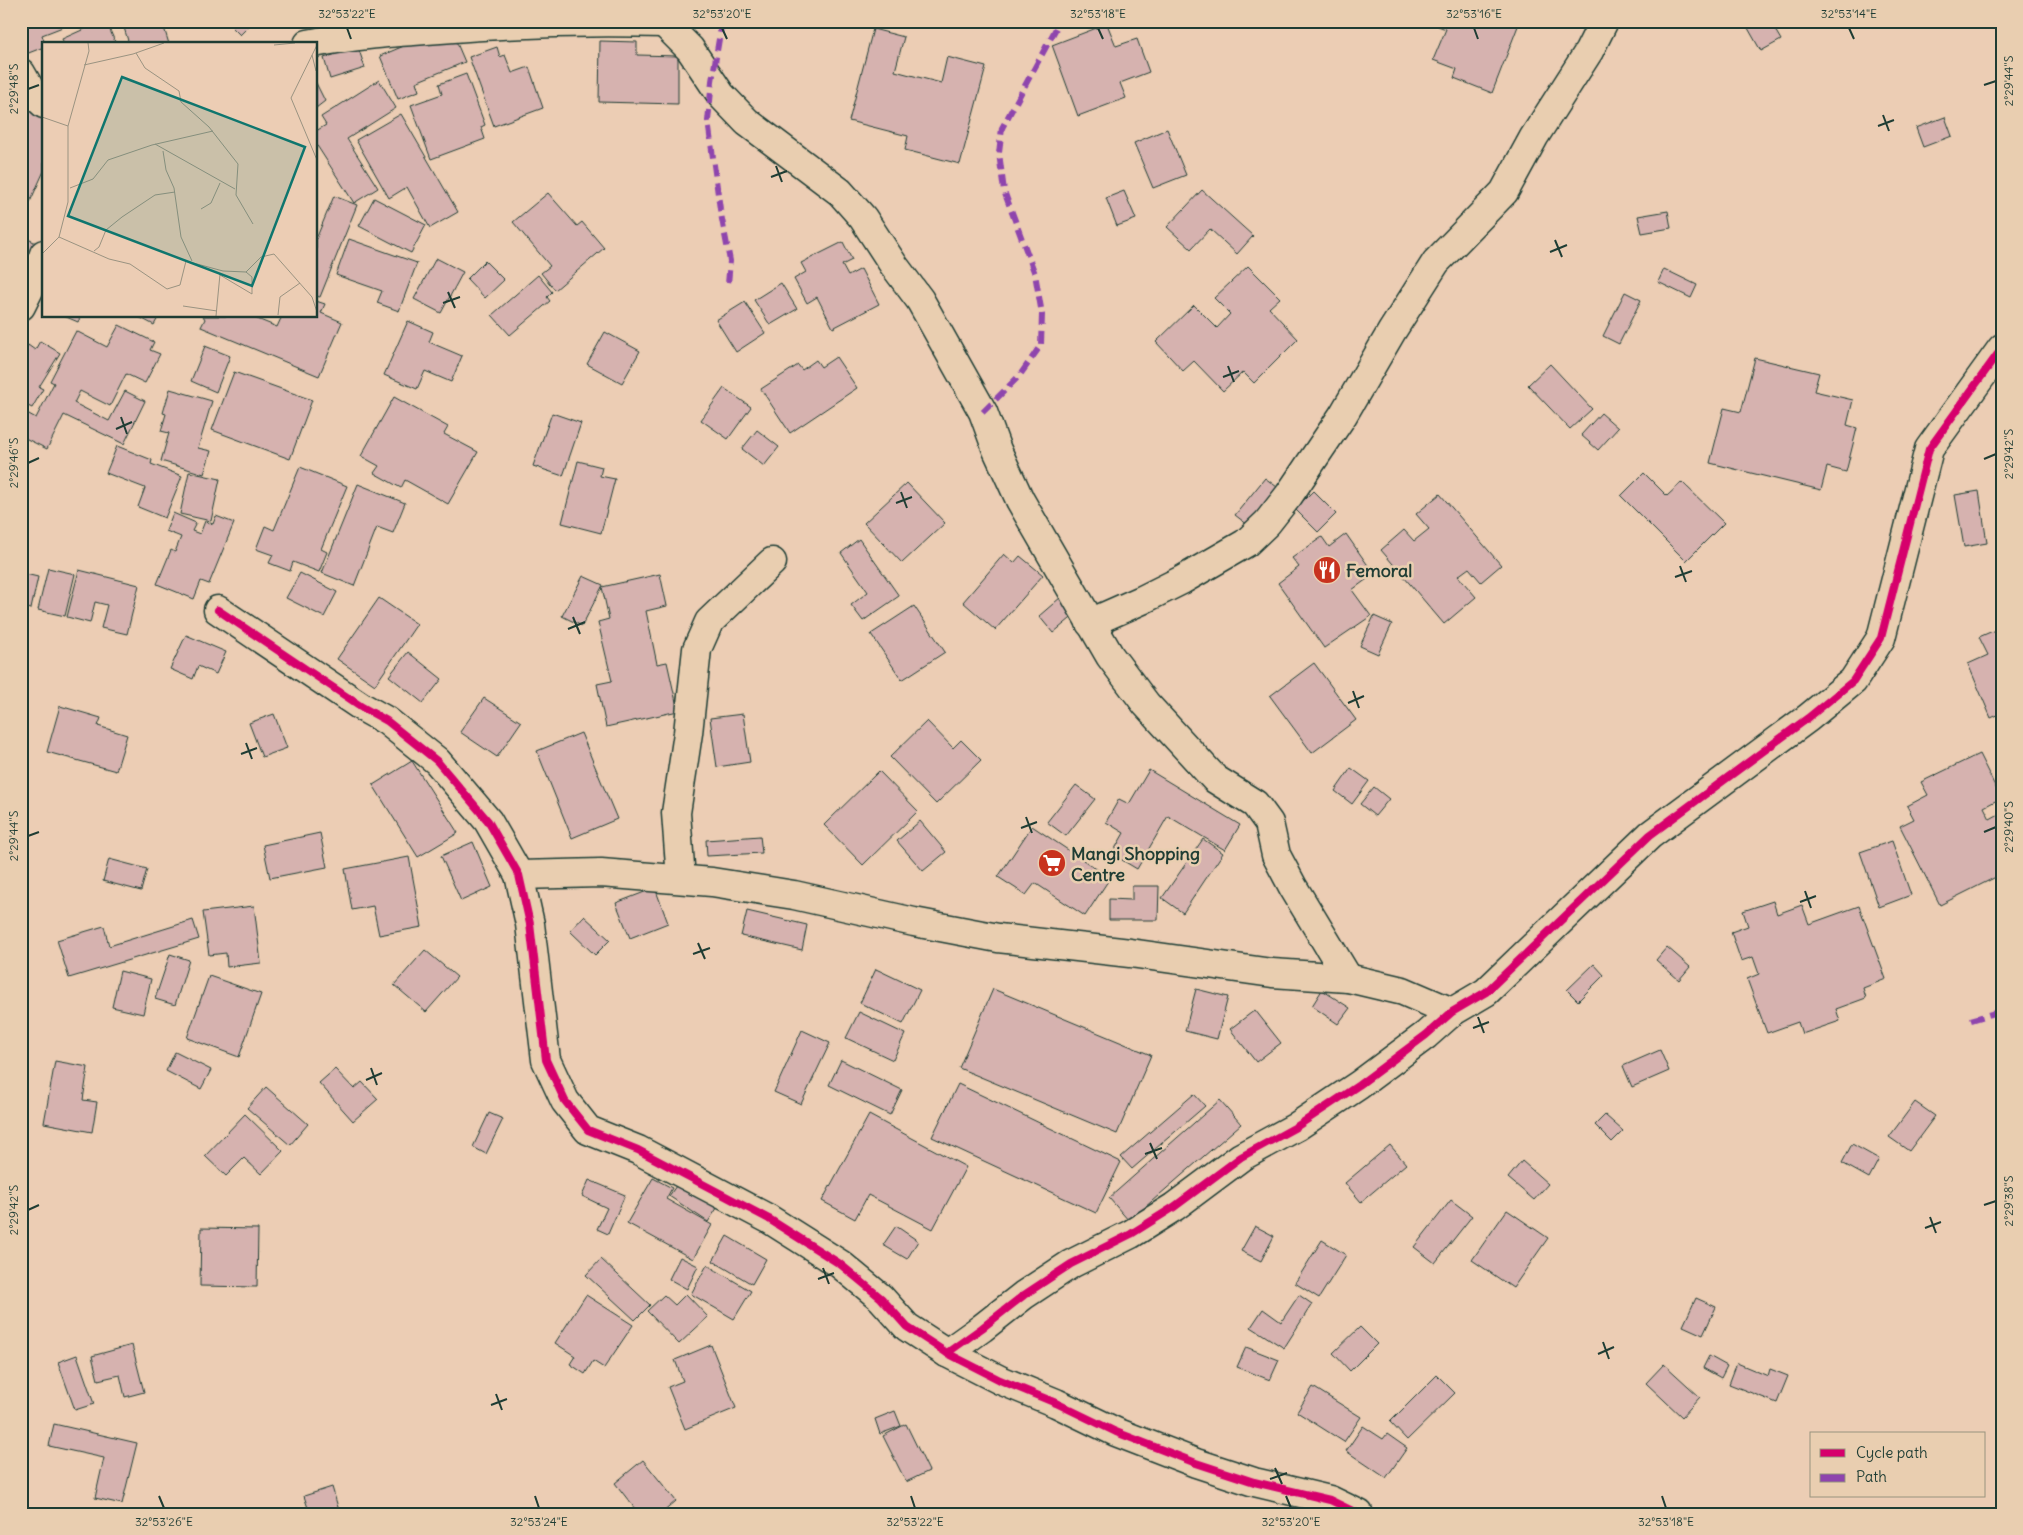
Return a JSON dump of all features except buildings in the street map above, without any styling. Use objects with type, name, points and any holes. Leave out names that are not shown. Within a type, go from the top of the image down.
[{"type":"street","points":[[1090,623],[1182,580],[1246,543],[1267,523],[1289,495],[1343,415],[1392,331],[1436,262],[1504,192],[1534,137],[1590,51],[1604,21]]},
{"type":"street","points":[[315,42],[364,28],[571,22],[668,22],[690,49],[721,95],[747,122],[840,192],[862,218],[920,300],[984,412],[997,450],[1020,500],[1110,656],[1146,704],[1215,779],[1255,804],[1268,823],[1276,855],[1293,887],[1348,978]]},
{"type":"street","points":[[21,73],[34,94],[42,102]]},
{"type":"street","points":[[21,306],[42,260]]},
{"type":"street","points":[[946,1353],[1024,1295],[1071,1264],[1132,1234],[1174,1207],[1241,1157],[1296,1127],[1344,1095],[1426,1035],[1452,1012],[1486,992],[1650,836],[1808,718],[1853,681],[1881,638],[1929,449],[2002,348]]},
{"type":"street","points":[[681,879],[676,813],[688,733],[697,650],[709,622],[772,562]]},
{"type":"street","points":[[218,610],[362,707],[387,721],[437,761],[488,821],[519,875],[530,924],[546,1060],[564,1101],[588,1130],[638,1150],[770,1219],[840,1264],[881,1298],[907,1327],[946,1353],[1000,1380],[1056,1403],[1116,1432],[1196,1463],[1254,1482],[1330,1500],[1359,1514]]},
{"type":"street","points":[[519,875],[601,873],[712,882],[794,895],[914,922],[998,938],[1272,972],[1348,978],[1403,991],[1452,1012]]},
{"type":"marked path","points":[[722,21],[712,81],[708,121],[720,209],[730,261],[728,284]]},
{"type":"marked path","points":[[983,412],[1020,375],[1041,345],[1042,314],[1035,274],[1004,191],[999,153],[1002,128],[1060,21]]},
{"type":"marked path","points":[[1971,1020],[2002,1011]]},
{"type":"cycle path","points":[[947,1353],[1024,1295],[1071,1264],[1131,1234],[1174,1207],[1241,1157],[1296,1127],[1359,1085],[1426,1035],[1452,1012],[1486,992],[1650,835],[1808,718],[1853,681],[1881,638],[1929,449],[2002,348]]},
{"type":"cycle path","points":[[218,610],[362,707],[387,721],[437,761],[488,821],[519,875],[530,924],[546,1060],[565,1101],[588,1130],[638,1150],[769,1219],[840,1264],[881,1298],[907,1327],[947,1353],[1000,1380],[1056,1403],[1116,1432],[1196,1463],[1254,1482],[1330,1500],[1359,1514]]},
{"type":"place","name":"Femoral","points":[[1327,570]]},
{"type":"place","name":"Mangi Shopping Centre","points":[[1052,863]]}]
